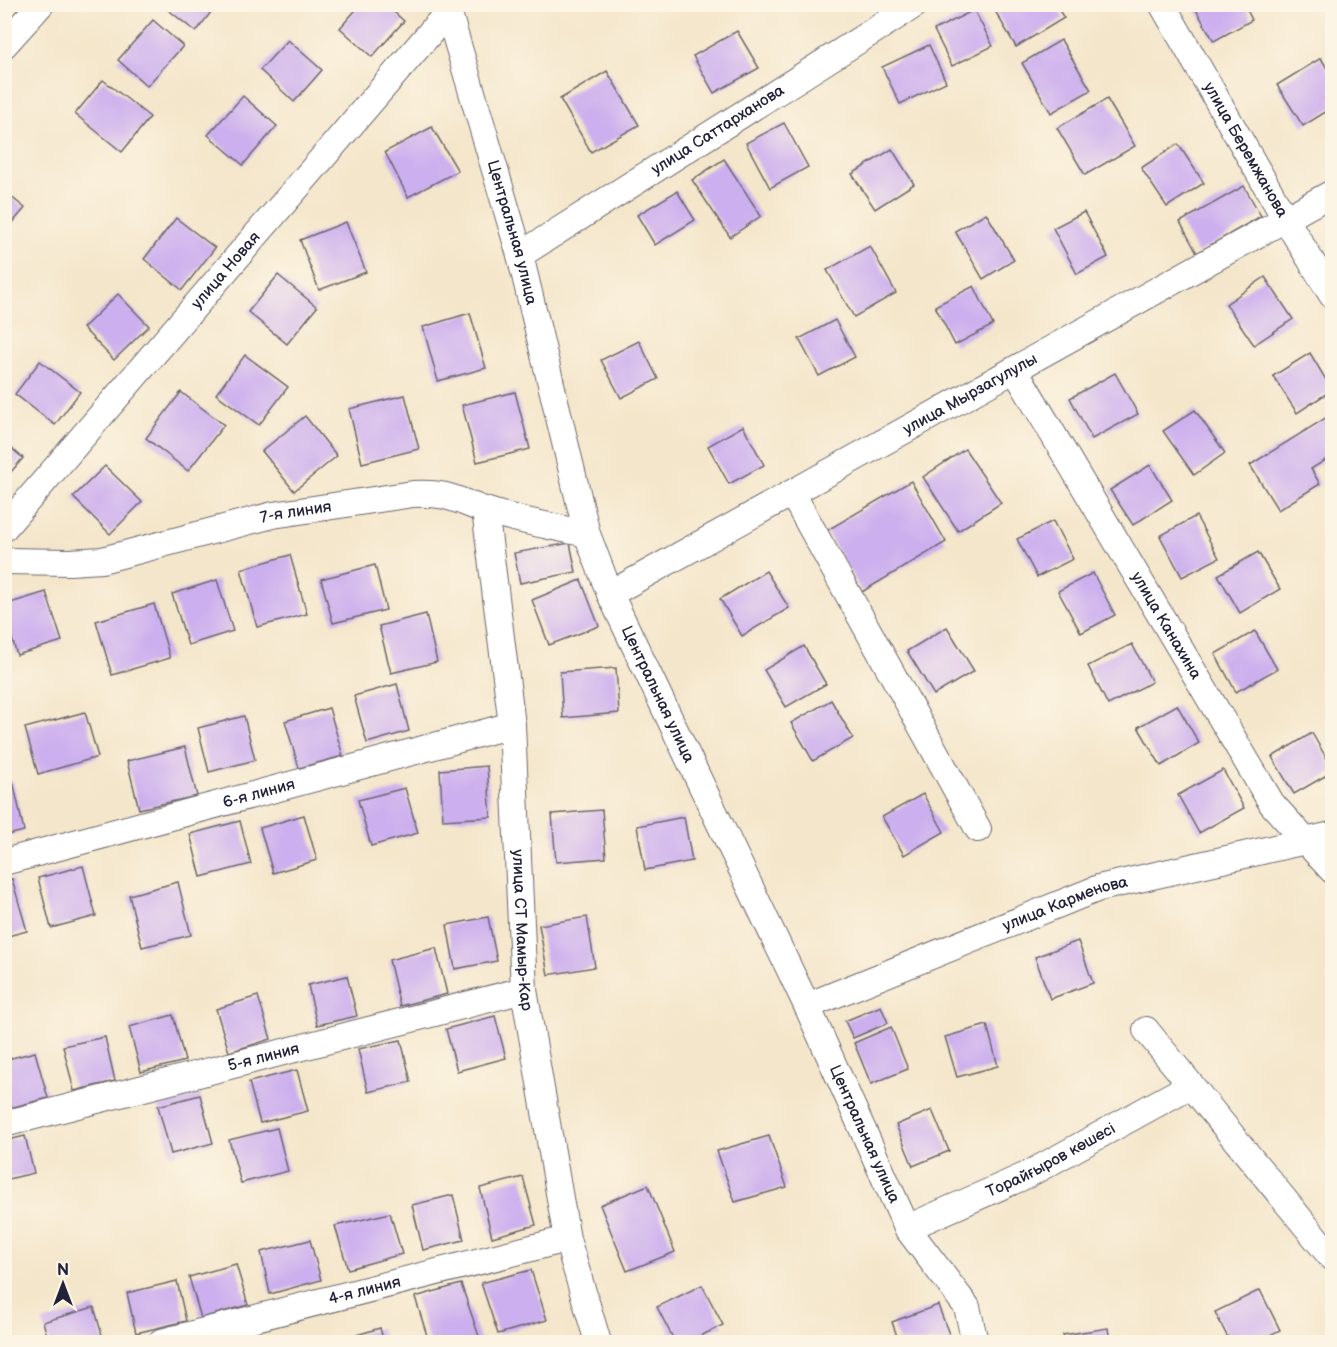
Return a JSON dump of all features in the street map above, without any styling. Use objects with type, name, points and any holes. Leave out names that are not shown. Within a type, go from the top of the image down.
[{"type":"street","points":[[4,45],[41,4]]},
{"type":"street","name":"улица Саттарханова","points":[[520,255],[916,4]]},
{"type":"street","name":"улица Беремжанова","points":[[1162,4],[1286,220],[1332,294]]},
{"type":"street","name":"Центральная улица","points":[[447,8],[520,255],[587,534],[610,594],[807,1006],[907,1228],[967,1307],[975,1342]]},
{"type":"street","name":"улица Новая","points":[[4,528],[447,8]]},
{"type":"street","name":"улица Мырзагулулы","points":[[610,594],[1332,193]]},
{"type":"street","name":"улица Канахина","points":[[1015,370],[1272,804],[1332,870]]},
{"type":"street","name":"7-я линия","points":[[4,561],[102,560],[273,515],[413,494],[434,493],[455,497],[485,510],[587,534]]},
{"type":"street","points":[[792,494],[978,829]]},
{"type":"street","name":"улица СТ Мамыр-Кар","points":[[485,510],[512,724],[524,990],[567,1239],[598,1342]]},
{"type":"street","name":"6-я линия","points":[[4,862],[512,724]]},
{"type":"street","name":"улица Карменова","points":[[807,1006],[1098,888],[1306,839],[1332,835]]},
{"type":"street","name":"5-я линия","points":[[4,1124],[524,990]]},
{"type":"street","points":[[1146,1030],[1332,1258]]},
{"type":"street","name":"Торайғыров көшесі","points":[[907,1228],[1027,1175],[1191,1085]]},
{"type":"street","name":"4-я линия","points":[[161,1342],[567,1239]]},
{"type":"building","points":[[161,4],[217,4],[196,32]]},
{"type":"building","points":[[361,4],[385,4],[404,21],[372,57],[340,28]]},
{"type":"building","points":[[991,4],[1055,4],[1064,18],[1016,47]]},
{"type":"building","points":[[1202,4],[1244,4],[1252,20],[1214,41],[1195,8]]},
{"type":"building","points":[[974,10],[993,46],[952,66],[934,30]]},
{"type":"building","points":[[153,20],[183,46],[147,86],[118,60]]},
{"type":"building","points":[[737,31],[759,68],[714,93],[693,56]]},
{"type":"building","points":[[288,40],[322,70],[294,102],[260,70]]},
{"type":"building","points":[[1061,40],[1091,90],[1051,113],[1022,63]]},
{"type":"building","points":[[929,45],[946,82],[900,104],[882,67]]},
{"type":"building","points":[[1321,58],[1332,77],[1332,108],[1303,126],[1277,85]]},
{"type":"building","points":[[607,71],[639,125],[591,152],[560,99]]},
{"type":"building","points":[[103,80],[150,117],[122,152],[75,114]]},
{"type":"building","points":[[243,96],[277,126],[243,165],[208,135]]},
{"type":"building","points":[[1107,99],[1135,146],[1085,175],[1057,128]]},
{"type":"building","points":[[784,123],[808,167],[770,188],[746,143]]},
{"type":"building","points":[[432,127],[458,171],[408,197],[385,152]]},
{"type":"building","points":[[1178,144],[1204,183],[1167,207],[1141,168]]},
{"type":"building","points":[[892,149],[914,184],[875,209],[852,174]]},
{"type":"building","points":[[724,159],[761,216],[730,237],[692,180]]},
{"type":"building","points":[[1244,186],[1261,216],[1197,253],[1180,222]]},
{"type":"building","points":[[4,191],[25,208],[4,233]]},
{"type":"building","points":[[677,191],[695,220],[655,245],[637,215]]},
{"type":"building","points":[[1084,212],[1108,257],[1077,274],[1053,228]]},
{"type":"building","points":[[986,213],[1014,260],[983,279],[955,231]]},
{"type":"building","points":[[176,218],[215,248],[182,290],[144,259]]},
{"type":"building","points":[[346,222],[366,272],[319,290],[300,240]]},
{"type":"building","points":[[870,246],[896,293],[854,317],[827,270]]},
{"type":"building","points":[[278,275],[317,307],[287,344],[248,312]]},
{"type":"building","points":[[1265,277],[1293,319],[1254,345],[1226,304]]},
{"type":"building","points":[[974,286],[993,325],[955,345],[935,306]]},
{"type":"building","points":[[118,294],[149,326],[114,360],[83,328]]},
{"type":"building","points":[[470,313],[486,368],[438,381],[423,327]]},
{"type":"building","points":[[835,320],[855,357],[819,376],[799,339]]},
{"type":"building","points":[[639,341],[658,379],[621,398],[601,360]]},
{"type":"building","points":[[1310,353],[1332,390],[1297,413],[1273,376]]},
{"type":"building","points":[[245,355],[288,387],[259,425],[216,394]]},
{"type":"building","points":[[40,361],[80,392],[55,425],[15,394]]},
{"type":"building","points":[[1115,373],[1138,414],[1092,439],[1070,398]]},
{"type":"building","points":[[181,392],[224,425],[188,471],[146,438]]},
{"type":"building","points":[[515,392],[530,449],[477,462],[462,405]]},
{"type":"building","points":[[405,395],[419,449],[362,463],[349,409]]},
{"type":"building","points":[[1195,410],[1225,453],[1194,475],[1163,431]]},
{"type":"building","points":[[1332,414],[1332,456],[1311,469],[1320,484],[1278,510],[1250,465]]},
{"type":"building","points":[[305,416],[337,456],[294,491],[262,451]]},
{"type":"building","points":[[743,426],[764,465],[729,484],[708,446]]},
{"type":"building","points":[[4,442],[23,458],[4,480]]},
{"type":"building","points":[[965,449],[1001,503],[958,531],[923,477]]},
{"type":"building","points":[[1150,465],[1172,500],[1133,525],[1110,490]]},
{"type":"building","points":[[105,466],[142,502],[110,534],[73,497]]},
{"type":"building","points":[[911,481],[946,542],[862,592],[826,531]]},
{"type":"building","points":[[1196,516],[1219,558],[1182,577],[1160,536]]},
{"type":"building","points":[[1053,521],[1073,559],[1037,577],[1017,539]]},
{"type":"building","points":[[570,543],[576,572],[520,583],[514,553]]},
{"type":"building","points":[[1258,552],[1280,589],[1240,613],[1218,575]]},
{"type":"building","points":[[290,555],[307,614],[257,627],[241,569]]},
{"type":"building","points":[[375,565],[386,610],[333,623],[321,579]]},
{"type":"building","points":[[766,571],[789,608],[742,636],[720,599]]},
{"type":"building","points":[[1093,573],[1115,615],[1081,633],[1058,591]]},
{"type":"building","points":[[217,580],[233,631],[188,645],[172,594]]},
{"type":"building","points":[[581,580],[599,626],[549,645],[532,600]]},
{"type":"building","points":[[46,592],[62,641],[17,655],[4,613],[4,605]]},
{"type":"building","points":[[154,604],[170,658],[112,675],[96,621]]},
{"type":"building","points":[[426,614],[437,662],[391,673],[379,626]]},
{"type":"building","points":[[947,627],[974,671],[934,695],[907,651]]},
{"type":"building","points":[[1255,631],[1277,669],[1236,692],[1215,654]]},
{"type":"building","points":[[1132,644],[1152,682],[1108,705],[1088,666]]},
{"type":"building","points":[[804,646],[826,684],[786,707],[764,670]]},
{"type":"building","points":[[616,668],[619,713],[563,718],[560,672]]},
{"type":"building","points":[[397,684],[409,731],[367,743],[354,696]]},
{"type":"building","points":[[831,700],[853,738],[813,761],[791,723]]},
{"type":"building","points":[[1177,705],[1199,743],[1161,766],[1138,727]]},
{"type":"building","points":[[329,708],[343,756],[299,768],[285,721]]},
{"type":"building","points":[[85,712],[98,757],[38,774],[25,728]]},
{"type":"building","points":[[244,716],[255,760],[209,772],[198,728]]},
{"type":"building","points":[[1312,733],[1332,768],[1332,772],[1294,794],[1272,757]]},
{"type":"building","points":[[185,747],[197,796],[139,809],[127,761]]},
{"type":"building","points":[[487,766],[491,817],[443,820],[440,770]]},
{"type":"building","points":[[1223,770],[1244,808],[1199,833],[1178,795]]},
{"type":"building","points":[[13,781],[24,831],[4,836],[4,783]]},
{"type":"building","points":[[405,788],[418,833],[371,846],[358,800]]},
{"type":"building","points":[[923,794],[944,832],[904,855],[882,817]]},
{"type":"building","points":[[602,810],[606,858],[556,862],[552,814]]},
{"type":"building","points":[[304,815],[317,860],[273,873],[260,828]]},
{"type":"building","points":[[684,817],[692,861],[645,870],[637,826]]},
{"type":"building","points":[[240,821],[251,864],[201,877],[190,834]]},
{"type":"building","points":[[83,866],[96,916],[51,928],[38,878]]},
{"type":"building","points":[[12,879],[27,931],[4,937],[4,881]]},
{"type":"building","points":[[178,882],[191,935],[142,947],[129,895]]},
{"type":"building","points":[[488,917],[497,961],[455,969],[447,925]]},
{"type":"building","points":[[587,917],[595,967],[548,975],[539,925]]},
{"type":"building","points":[[1078,941],[1093,983],[1050,999],[1035,957]]},
{"type":"building","points":[[436,948],[447,994],[400,1006],[389,960]]},
{"type":"building","points":[[347,976],[357,1016],[317,1025],[308,985]]},
{"type":"building","points":[[258,996],[271,1039],[229,1052],[216,1009]]},
{"type":"building","points":[[881,1006],[888,1023],[853,1038],[845,1021]]},
{"type":"building","points":[[173,1015],[185,1061],[141,1072],[129,1027]]},
{"type":"building","points":[[495,1016],[506,1058],[457,1071],[446,1029]]},
{"type":"building","points":[[987,1025],[998,1066],[957,1077],[945,1037]]},
{"type":"building","points":[[891,1027],[908,1069],[871,1084],[854,1043]]},
{"type":"building","points":[[105,1037],[115,1081],[74,1091],[63,1046]]},
{"type":"building","points":[[401,1040],[411,1082],[368,1092],[358,1049]]},
{"type":"building","points":[[35,1052],[48,1098],[6,1109],[4,1060]]},
{"type":"building","points":[[297,1070],[308,1111],[260,1123],[249,1082]]},
{"type":"building","points":[[200,1095],[213,1143],[171,1154],[158,1106]]},
{"type":"building","points":[[932,1110],[949,1151],[913,1166],[896,1125]]},
{"type":"building","points":[[277,1128],[288,1171],[241,1183],[229,1140]]},
{"type":"building","points":[[25,1136],[34,1173],[4,1180],[4,1141]]},
{"type":"building","points":[[769,1136],[787,1187],[735,1202],[717,1151]]},
{"type":"building","points":[[523,1177],[536,1225],[492,1237],[480,1188]]},
{"type":"building","points":[[648,1185],[675,1252],[627,1271],[600,1205]]},
{"type":"building","points":[[453,1195],[464,1240],[423,1250],[412,1205]]},
{"type":"building","points":[[390,1213],[402,1254],[348,1269],[335,1226]]},
{"type":"building","points":[[310,1240],[321,1280],[270,1294],[261,1252]]},
{"type":"building","points":[[236,1264],[248,1305],[201,1318],[189,1277]]},
{"type":"building","points":[[531,1270],[547,1320],[498,1334],[481,1283]]},
{"type":"building","points":[[177,1281],[186,1321],[136,1333],[127,1293]]},
{"type":"building","points":[[461,1284],[481,1342],[429,1342],[415,1297]]},
{"type":"building","points":[[702,1285],[723,1325],[688,1342],[675,1342],[657,1307]]},
{"type":"building","points":[[1260,1290],[1280,1330],[1256,1342],[1230,1342],[1215,1312]]},
{"type":"building","points":[[938,1305],[952,1342],[899,1342],[892,1322]]},
{"type":"building","points":[[94,1307],[104,1342],[49,1342],[43,1322]]},
{"type":"building","points":[[380,1328],[384,1342],[333,1342]]},
{"type":"building","points":[[1108,1328],[1110,1342],[1064,1342],[1063,1335]]}]
